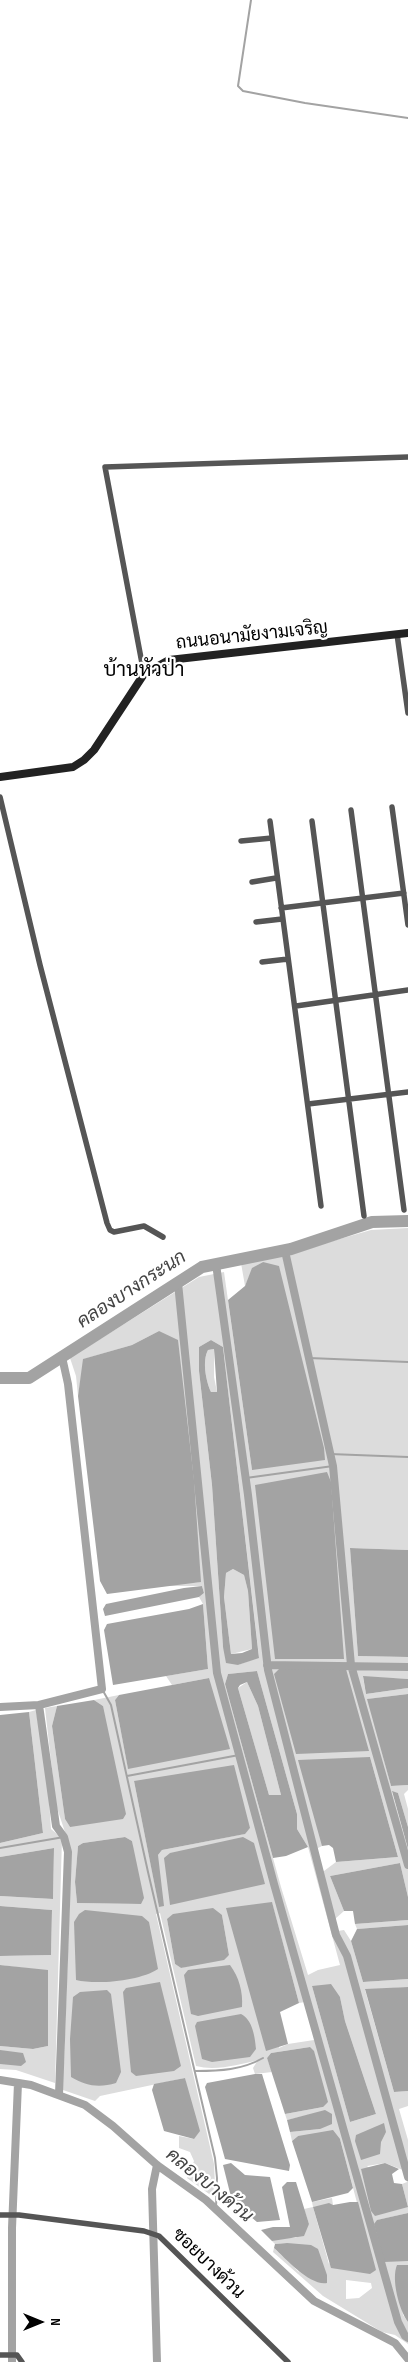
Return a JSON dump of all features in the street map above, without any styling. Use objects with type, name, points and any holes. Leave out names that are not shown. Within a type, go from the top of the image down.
[{"type":"street","points":[[144,674],[105,467],[408,457]]},
{"type":"street","name":"ถนนอนามัยงามเจริญ","points":[[0,777],[73,767],[84,760],[94,750],[144,674],[160,663],[176,658],[408,633]]},
{"type":"street","points":[[397,634],[408,713]]},
{"type":"street","points":[[0,796],[40,966],[107,1222],[110,1230],[114,1232],[144,1226],[163,1237]]},
{"type":"street","points":[[392,807],[408,925]]},
{"type":"street","points":[[351,810],[404,1210]]},
{"type":"street","points":[[270,821],[276,878],[296,1006],[321,1206]]},
{"type":"street","points":[[312,821],[364,1216]]},
{"type":"street","points":[[241,841],[272,838]]},
{"type":"street","points":[[252,882],[276,878]]},
{"type":"street","points":[[280,908],[404,893]]},
{"type":"street","points":[[256,922],[282,919]]},
{"type":"street","points":[[262,962],[288,959]]},
{"type":"street","points":[[296,1006],[408,990]]},
{"type":"street","points":[[308,1104],[408,1092]]},
{"type":"street","name":"ซอยบางด้วน","points":[[0,2215],[16,2215],[144,2230],[159,2236],[288,2362]]},
{"type":"street","points":[[0,2355],[17,2355],[22,2362]]},
{"type":"shaded area","points":[[408,1228],[408,1550],[350,1548],[358,1656],[408,1657],[408,1679],[363,1677],[366,1694],[408,1688],[408,1694],[368,1699],[391,1786],[408,1785],[408,1790],[404,1794],[408,1809],[408,1827],[398,1793],[392,1792],[408,1849],[408,1897],[400,1863],[330,1876],[344,1911],[335,1919],[338,1931],[344,1930],[351,1941],[363,1982],[408,1979],[408,1987],[365,1990],[394,2092],[408,2091],[408,2106],[399,2109],[408,2140],[408,2207],[408,2213],[378,2220],[384,2261],[408,2261],[408,2265],[397,2265],[403,2315],[408,2322],[408,2344],[395,2335],[382,2332],[323,2296],[273,2252],[274,2248],[299,2272],[287,2243],[275,2244],[272,2241],[277,2238],[296,2238],[309,2224],[304,2209],[313,2207],[329,2264],[360,2214],[340,2139],[298,2136],[292,2141],[290,2132],[320,2129],[325,2111],[287,2120],[285,2114],[323,2107],[310,2047],[271,2053],[267,2058],[272,2072],[255,2074],[253,2068],[258,2060],[219,2068],[196,2066],[160,1913],[156,1914],[214,2164],[215,2186],[212,2196],[187,2178],[194,2161],[190,2152],[179,2148],[179,2136],[194,2139],[185,2078],[100,2096],[95,2101],[63,2090],[61,2084],[64,2063],[71,1864],[70,1847],[56,1805],[45,1708],[57,1706],[52,1726],[65,1819],[70,1827],[103,1706],[94,1700],[119,1695],[115,1700],[128,1768],[136,1766],[209,1678],[172,1685],[166,1676],[208,1669],[203,1604],[199,1597],[204,1593],[202,1586],[156,1586],[200,1582],[159,1331],[132,1345],[84,1359],[78,1396],[76,1376],[70,1358],[199,1277],[224,1272],[252,1470],[263,1262],[253,1268],[245,1286],[241,1263],[291,1253],[371,1230]],"holes":[[[211,1340],[223,1347],[259,1657],[238,1665],[223,1647],[212,1485],[199,1371],[199,1347]],[[257,1671],[297,1814],[297,1829],[308,1847],[340,1965],[318,1970],[308,1975],[281,1887],[225,1684],[228,1674]],[[370,1757],[398,1857],[336,1862],[324,1871],[322,1870],[316,1849],[322,1846]],[[134,1781],[250,1828],[244,1834],[162,1850],[158,1855],[159,1906]],[[125,1837],[132,1841],[141,1904],[77,1903],[75,1882],[78,1846],[83,1843]],[[272,1903],[299,2003],[305,2002],[317,2043],[314,2040],[288,2044],[279,2048]],[[222,1915],[229,1955],[181,1968],[175,1964],[167,1919]],[[312,1986],[340,1997],[345,2021],[376,2114],[350,2122]],[[385,2163],[403,2170],[407,2182],[402,2184],[408,2207],[367,2166]],[[346,2280],[371,2283],[372,2288],[359,2298],[346,2299]]]},
{"type":"shaded area","points":[[263,1262],[279,1266],[324,1448],[325,1460],[252,1470],[228,1300],[245,1286],[252,1268]]},
{"type":"shaded area","points":[[159,1331],[178,1340],[194,1480],[201,1582],[107,1594],[100,1581],[78,1396],[83,1359],[132,1345]]},
{"type":"shaded area","points":[[211,1340],[223,1347],[259,1658],[238,1665],[226,1663],[223,1647],[212,1485],[199,1371],[199,1347]],"holes":[[[214,1349],[217,1392],[211,1392],[205,1371],[205,1360],[208,1350]],[[233,1569],[244,1575],[248,1591],[252,1649],[242,1653],[231,1654],[224,1597],[226,1573]]]},
{"type":"shaded area","points":[[214,1349],[214,1377],[217,1392],[211,1392],[206,1377],[205,1360],[208,1350]]},
{"type":"shaded area","points":[[327,1472],[331,1482],[344,1659],[275,1659],[255,1485]]},
{"type":"shaded area","points":[[350,1548],[408,1550],[408,1657],[358,1656]]},
{"type":"shaded area","points":[[233,1569],[244,1575],[248,1591],[252,1649],[231,1654],[224,1597],[226,1573]]},
{"type":"shaded area","points":[[202,1586],[204,1593],[199,1597],[105,1616],[103,1609],[106,1604]]},
{"type":"shaded area","points":[[203,1604],[208,1669],[113,1685],[104,1630],[107,1624],[189,1609]]},
{"type":"shaded area","points":[[280,1668],[346,1669],[369,1751],[296,1754],[274,1674]]},
{"type":"shaded area","points":[[257,1671],[297,1814],[297,1829],[308,1847],[286,1856],[273,1858],[225,1684],[228,1674]],"holes":[[[247,1682],[258,1706],[281,1795],[269,1795],[238,1688],[240,1685]]]},
{"type":"shaded area","points":[[363,1676],[408,1679],[408,1688],[366,1694]]},
{"type":"shaded area","points":[[209,1678],[230,1749],[128,1769],[115,1700],[119,1695]]},
{"type":"shaded area","points":[[247,1682],[258,1706],[281,1795],[269,1795],[238,1688]]},
{"type":"shaded area","points":[[408,1694],[408,1785],[391,1786],[367,1699]]},
{"type":"shaded area","points":[[94,1700],[103,1706],[126,1814],[123,1819],[70,1827],[65,1819],[52,1726],[57,1706]]},
{"type":"shaded area","points":[[36,1710],[48,1786],[51,1829],[62,1838],[55,2083],[16,2070],[0,2069],[0,2046],[33,2049],[48,2046],[48,1971],[0,1965],[0,1956],[51,1955],[52,1910],[0,1906],[0,1896],[53,1899],[54,1848],[0,1857],[0,1843],[43,1833],[29,1712]]},
{"type":"shaded area","points":[[29,1712],[43,1833],[0,1843],[0,1715]]},
{"type":"shaded area","points":[[370,1757],[398,1857],[336,1862],[333,1848],[329,1845],[322,1846],[298,1760]]},
{"type":"shaded area","points":[[234,1765],[250,1828],[245,1834],[162,1850],[158,1855],[164,1906],[159,1907],[134,1781]]},
{"type":"shaded area","points":[[392,1791],[398,1793],[408,1827],[408,1849]]},
{"type":"shaded area","points":[[125,1837],[132,1841],[144,1898],[141,1904],[77,1903],[75,1882],[78,1846],[83,1843]]},
{"type":"shaded area","points":[[243,1837],[254,1843],[265,1884],[170,1905],[164,1858],[170,1853]]},
{"type":"shaded area","points":[[54,1848],[53,1899],[0,1896],[0,1857]]},
{"type":"shaded area","points":[[400,1863],[408,1897],[408,1920],[355,1924],[353,1911],[344,1911],[330,1876]]},
{"type":"shaded area","points":[[272,1902],[299,2003],[280,2012],[288,2044],[266,2051],[226,1908]]},
{"type":"shaded area","points":[[0,1906],[52,1910],[51,1955],[0,1956]]},
{"type":"shaded area","points":[[213,1908],[222,1915],[229,1955],[224,1960],[181,1968],[175,1964],[167,1919],[173,1914]]},
{"type":"shaded area","points":[[85,1910],[142,1916],[149,1922],[158,1969],[141,1976],[118,1981],[95,1982],[76,1980],[74,1922],[79,1914]]},
{"type":"shaded area","points":[[408,1920],[408,1925],[357,1929],[355,1924]]},
{"type":"shaded area","points":[[408,1925],[408,1979],[363,1982],[351,1941],[357,1929]]},
{"type":"shaded area","points":[[0,1965],[48,1970],[48,2046],[33,2049],[0,2046]]},
{"type":"shaded area","points":[[230,1965],[240,1985],[242,2007],[198,2016],[191,2014],[184,1975],[188,1970]]},
{"type":"shaded area","points":[[160,1982],[181,2066],[174,2071],[136,2076],[131,2072],[123,1992],[126,1988]]},
{"type":"shaded area","points":[[331,1984],[340,1997],[345,2021],[376,2114],[350,2122],[312,1986]]},
{"type":"shaded area","points":[[408,1987],[408,2091],[394,2092],[365,1989]]},
{"type":"shaded area","points":[[107,1990],[111,1994],[121,2072],[116,2083],[93,2085],[71,2077],[70,2039],[73,1997],[80,1992]]},
{"type":"shaded area","points":[[241,2014],[248,2020],[254,2035],[256,2049],[250,2057],[212,2062],[202,2059],[195,2026],[197,2022]]},
{"type":"shaded area","points":[[310,2047],[314,2051],[328,2102],[323,2107],[285,2114],[267,2058],[271,2053]]},
{"type":"shaded area","points":[[0,2050],[23,2053],[26,2062],[21,2066],[0,2064]]},
{"type":"shaded area","points":[[262,2074],[290,2165],[289,2171],[225,2159],[205,2087],[207,2083]]},
{"type":"shaded area","points":[[185,2078],[200,2131],[194,2139],[164,2131],[152,2090],[154,2084]]},
{"type":"shaded area","points":[[325,2110],[332,2114],[332,2124],[320,2129],[290,2132],[287,2120]]},
{"type":"shaded area","points":[[384,2123],[386,2132],[381,2142],[380,2154],[361,2160],[355,2141],[356,2135]]},
{"type":"shaded area","points":[[333,2130],[340,2139],[353,2188],[348,2193],[312,2202],[292,2141],[298,2136]]},
{"type":"shaded area","points":[[231,2163],[245,2175],[270,2177],[280,2220],[257,2222],[232,2201],[223,2165]]},
{"type":"shaded area","points":[[385,2163],[399,2169],[392,2174],[394,2183],[402,2184],[408,2207],[375,2216],[371,2211],[361,2169]]},
{"type":"shaded area","points":[[287,2182],[296,2182],[309,2224],[304,2236],[272,2241],[261,2230],[273,2227],[290,2227],[282,2187]]},
{"type":"shaded area","points":[[332,2198],[333,2205],[313,2207],[312,2202]]},
{"type":"shaded area","points":[[358,2202],[376,2270],[370,2274],[331,2268],[313,2207],[329,2203],[333,2205]]},
{"type":"shaded area","points":[[408,2213],[408,2261],[384,2262],[374,2224],[377,2220]]},
{"type":"shaded area","points":[[275,2244],[311,2245],[318,2249],[327,2275],[327,2283],[320,2283],[306,2276],[274,2248]]},
{"type":"shaded area","points":[[397,2265],[408,2265],[408,2322],[402,2310],[395,2286]]},
{"type":"waterway","points":[[251,0],[238,86],[243,91],[305,103],[408,118]]},
{"type":"waterway","name":"คลองบางกระนก","points":[[0,1378],[29,1378],[202,1267],[291,1249],[372,1222],[408,1221]]},
{"type":"waterway","points":[[285,1251],[333,1466],[351,1665],[408,1865]]},
{"type":"waterway","points":[[216,1264],[248,1495],[268,1670],[336,1935],[347,1956],[408,2177]]},
{"type":"waterway","points":[[178,1283],[217,1673],[274,1884],[398,2322],[408,2338]]},
{"type":"waterway","points":[[59,2094],[68,1852],[64,1837],[56,1826],[39,1705],[102,1689],[68,1384],[62,1357]]},
{"type":"waterway","points":[[309,1358],[408,1362]]},
{"type":"waterway","points":[[330,1454],[408,1457]]},
{"type":"waterway","points":[[246,1478],[333,1466]]},
{"type":"waterway","points":[[267,1665],[408,1667]]},
{"type":"waterway","points":[[102,1689],[111,1705],[215,2158],[217,2178],[216,2208]]},
{"type":"waterway","points":[[0,1707],[39,1705]]},
{"type":"waterway","points":[[127,1776],[239,1755]]},
{"type":"waterway","points":[[0,1848],[64,1837]]},
{"type":"waterway","points":[[196,2071],[231,2069],[263,2058]]},
{"type":"waterway","name":"คลองบางด้วน","points":[[0,2080],[31,2085],[85,2105],[113,2126],[157,2165],[206,2200],[314,2301],[395,2343],[408,2359]]},
{"type":"waterway","points":[[12,2362],[12,2228],[18,2083]]},
{"type":"waterway","points":[[157,2165],[152,2189],[157,2362]]},
{"type":"district","name":"บ้านหัวป่า","points":[[144,671]]}]
